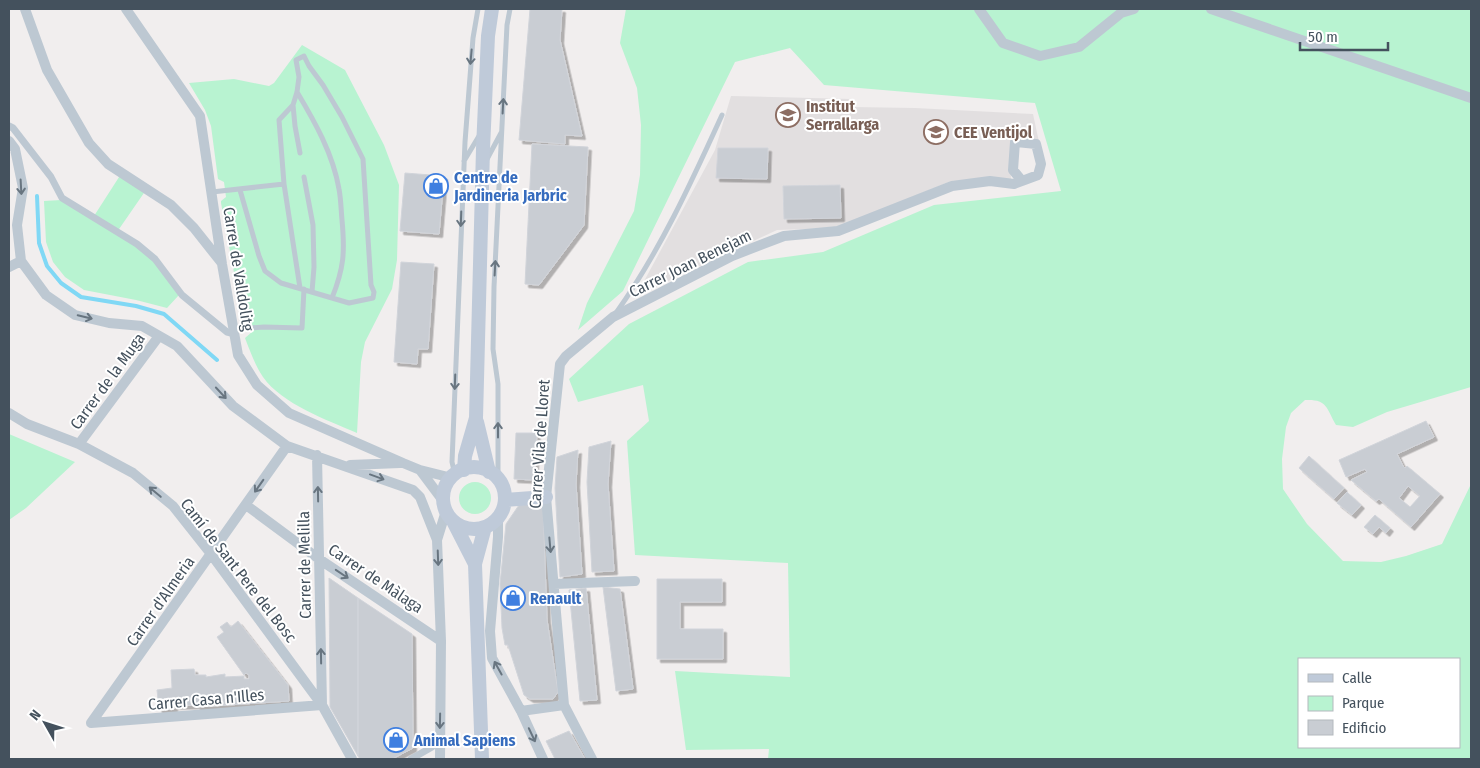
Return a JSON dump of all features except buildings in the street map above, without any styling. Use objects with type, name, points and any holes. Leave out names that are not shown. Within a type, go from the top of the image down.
[{"type":"main road","points":[[475,564],[448,511],[444,491],[457,474],[465,456],[476,418],[484,124],[488,36],[492,9]]},
{"type":"main road","points":[[448,511],[461,526],[470,529],[485,527],[498,518],[502,510],[505,500],[504,491],[494,476],[476,418]]},
{"type":"main road","points":[[457,474],[480,468],[494,476]]},
{"type":"main road","points":[[505,500],[546,497]]},
{"type":"main road","points":[[482,759],[475,564],[485,527]]},
{"type":"street","points":[[21,9],[30,25]]},
{"type":"street","points":[[25,9],[47,70],[89,143],[108,164],[171,205],[194,228],[222,264]]},
{"type":"street","name":"Carrer de Valldolitg","points":[[126,9],[200,116],[222,264],[238,355],[258,385],[289,413],[420,470],[457,474]]},
{"type":"street","points":[[979,9],[1003,43],[1040,56],[1079,47],[1121,13],[1134,9]]},
{"type":"street","points":[[1211,9],[1471,98]]},
{"type":"street","points":[[9,126],[13,128],[51,177],[62,198],[137,244],[156,258],[182,294],[227,332],[234,332]]},
{"type":"street","points":[[9,141],[15,150],[23,188],[17,225],[20,261],[46,295],[75,315],[109,323],[142,326],[177,346],[233,406],[287,446],[413,490],[420,497],[437,540],[441,640],[440,759]]},
{"type":"street","name":"Carrer Joan Benejam","points":[[560,364],[566,356],[613,317],[732,256],[784,236],[838,231],[952,186],[990,181],[1014,184],[1022,181]]},
{"type":"street","points":[[9,267],[20,261]]},
{"type":"street","name":"Carrer de la Muga","points":[[80,444],[158,336]]},
{"type":"street","name":"Carrer Vila de Lloret","points":[[560,364],[546,497],[564,705],[592,759]]},
{"type":"street","name":"Camí de Sant Pere del Bosc","points":[[9,413],[27,424],[80,444],[133,472],[173,506],[211,554],[322,705],[352,759]]},
{"type":"street","name":"Carrer d'Almeria","points":[[91,723],[287,446]]},
{"type":"street","name":"Carrer de Melilla","points":[[317,455],[322,705]]},
{"type":"street","name":"Carrer de Valldolitg","points":[[344,465],[403,463]]},
{"type":"street","points":[[420,470],[448,511],[437,540]]},
{"type":"street","name":"Carrer de Màlaga","points":[[246,505],[319,559],[441,640]]},
{"type":"street","points":[[498,518],[490,631],[492,658],[521,711],[543,759]]},
{"type":"street","points":[[554,584],[635,581]]},
{"type":"street","name":"Carrer Casa n'Illes","points":[[91,723],[322,705]]},
{"type":"street","points":[[521,711],[564,705]]},
{"type":"street","points":[[411,759],[432,747]]},
{"type":"lane","points":[[457,474],[452,453],[464,162],[473,38],[478,9]]},
{"type":"lane","points":[[494,476],[498,384],[493,348],[502,132],[510,9]]},
{"type":"lane","points":[[240,190],[258,256],[265,270],[281,283],[349,303],[373,298],[363,160],[342,117],[323,85],[308,66],[304,56],[296,60],[299,77],[293,105],[300,153]]},
{"type":"lane","points":[[297,92],[324,142],[340,190],[344,246],[340,278],[332,298]]},
{"type":"lane","points":[[234,332],[264,327],[302,328],[302,288],[284,184],[279,120],[293,105]]},
{"type":"lane","points":[[613,317],[637,283],[684,196],[722,115]]},
{"type":"lane","points":[[464,162],[484,124]]},
{"type":"lane","points":[[483,166],[502,132]]},
{"type":"lane","points":[[304,177],[313,225],[314,267],[312,292]]},
{"type":"lane","points":[[212,192],[284,184]]},
{"type":"shaded area","points":[[731,96],[851,99],[852,107],[1033,114],[1039,142],[1010,142],[1011,180],[951,181],[837,228],[777,230],[636,296],[715,150]]},
{"type":"green space","points":[[626,9],[1471,9],[1471,387],[1387,412],[1353,427],[1336,425],[1325,405],[1318,401],[1305,400],[1291,413],[1286,427],[1282,459],[1283,489],[1307,524],[1343,561],[1381,562],[1442,544],[1471,484],[1471,759],[768,759],[769,749],[686,750],[675,671],[790,677],[788,563],[635,555],[627,441],[649,421],[643,385],[578,402],[569,379],[629,324],[748,262],[823,252],[934,205],[1061,191],[1035,103],[824,85],[790,48],[735,62],[623,291],[578,330],[587,303],[634,211],[640,175],[641,125],[637,88],[620,43]]},
{"type":"green space","points":[[302,45],[345,70],[384,145],[399,185],[397,260],[392,289],[365,342],[361,362],[357,433],[319,417],[281,395],[271,387],[255,363],[245,338],[253,331],[251,322],[243,321],[221,203],[226,197],[224,182],[218,179],[211,126],[205,110],[189,83],[234,79],[269,86],[274,83]]},
{"type":"green space","points":[[121,174],[146,190],[117,232],[94,216]]},
{"type":"green space","points":[[61,200],[135,245],[155,260],[179,295],[167,308],[84,290],[65,277],[53,262],[46,242],[44,201]]},
{"type":"green space","points":[[9,434],[75,462],[26,508],[9,520]]},
{"type":"green space","points":[[475,482],[487,486],[491,498],[487,510],[475,514],[463,510],[459,498],[463,486]]},
{"type":"waterway","points":[[37,196],[39,243],[47,266],[61,283],[81,297],[136,306],[164,314],[217,360]]},
{"type":"place","name":"Institut Serrallarga","points":[[788,115]]},
{"type":"place","name":"CEE Ventijol","points":[[936,132]]},
{"type":"place","name":"Centre de Jardineria Jarbric","points":[[436,186]]},
{"type":"place","name":"Renault","points":[[513,598]]},
{"type":"place","name":"Animal Sapiens","points":[[396,740]]}]
